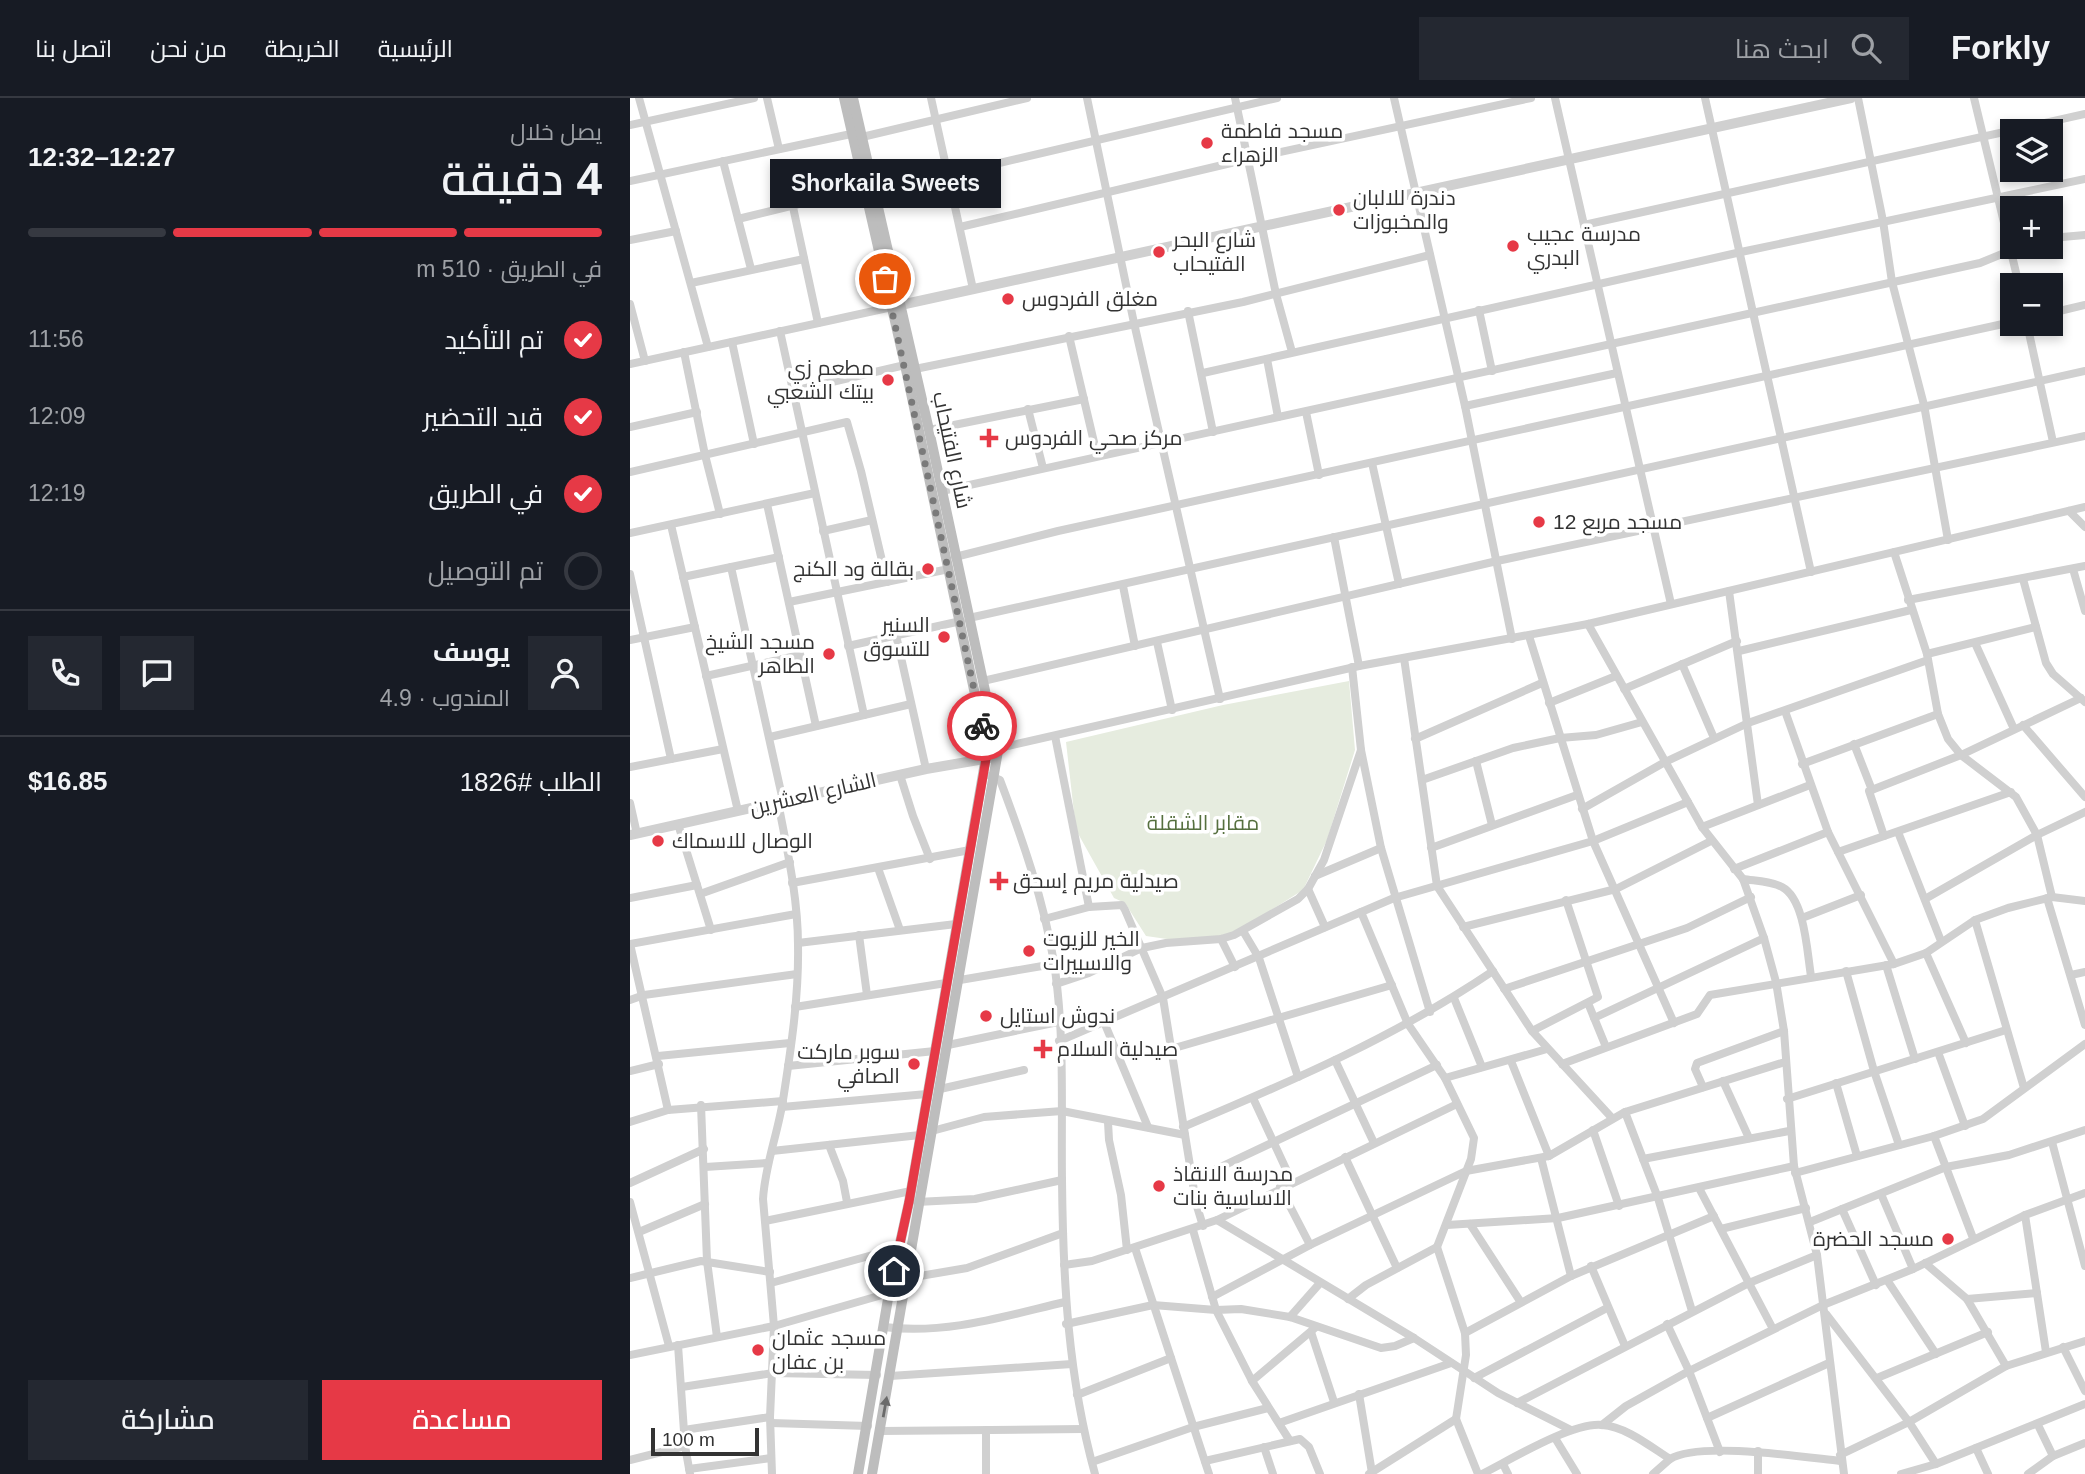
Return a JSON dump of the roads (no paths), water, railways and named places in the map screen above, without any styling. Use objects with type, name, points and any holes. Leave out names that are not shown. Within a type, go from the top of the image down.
[{"type":"main road","name":"شارع الفتيحاب","points":[[844,98],[857,136],[866,152],[949,569],[983,681],[992,754]]},
{"type":"main road","points":[[853,98],[857,136]]},
{"type":"main road","name":"شارع الفتيحاب","points":[[857,136],[864,188],[896,306]]},
{"type":"main road","name":"شارع الفتيحاب","points":[[910,367],[929,430],[942,491],[992,754]]},
{"type":"main road","points":[[858,1474],[898,1248],[932,1131],[940,1089],[960,980],[992,754]]},
{"type":"main road","points":[[872,1474],[908,1278],[920,1135],[970,850],[981,823]]},
{"type":"street","points":[[639,98],[708,347]]},
{"type":"street","points":[[630,125],[754,98]]},
{"type":"street","points":[[767,98],[779,149]]},
{"type":"street","points":[[931,98],[974,289]]},
{"type":"street","points":[[630,181],[779,149],[937,121],[1027,98]]},
{"type":"street","points":[[1087,98],[1134,323],[1220,699]]},
{"type":"street","points":[[948,175],[1095,141],[1236,102],[1277,98]]},
{"type":"street","points":[[1394,98],[1459,377],[1513,639]]},
{"type":"street","points":[[960,227],[1248,159],[1531,98]]},
{"type":"street","points":[[1555,98],[1671,604]]},
{"type":"street","points":[[1705,98],[1811,572]]},
{"type":"street","points":[[630,364],[1851,98]]},
{"type":"street","points":[[1858,98],[1883,221],[1892,282],[1924,405],[1948,540]]},
{"type":"street","points":[[1974,98],[2000,199]]},
{"type":"street","points":[[1236,102],[1276,293],[1292,352]]},
{"type":"street","points":[[1584,225],[2085,114]]},
{"type":"street","points":[[723,161],[751,270]]},
{"type":"street","points":[[1203,373],[1741,252],[2085,179]]},
{"type":"street","points":[[738,219],[864,188]]},
{"type":"street","points":[[793,207],[818,323]]},
{"type":"street","points":[[630,240],[676,231]]},
{"type":"street","points":[[2063,237],[2085,235]]},
{"type":"street","points":[[942,491],[1980,263],[2000,254]]},
{"type":"street","points":[[793,391],[1188,312],[1430,255]]},
{"type":"street","points":[[691,283],[804,259]]},
{"type":"street","points":[[630,304],[645,361]]},
{"type":"street","points":[[2063,310],[2085,305]]},
{"type":"street","points":[[1479,310],[1492,371]]},
{"type":"street","points":[[1188,312],[1203,373],[1213,432]]},
{"type":"street","points":[[955,557],[1176,505],[2000,325]]},
{"type":"street","points":[[780,331],[863,715]]},
{"type":"street","points":[[1069,336],[1097,455]]},
{"type":"street","points":[[2029,336],[2053,442]]},
{"type":"street","points":[[732,342],[754,443]]},
{"type":"street","points":[[684,352],[720,514]]},
{"type":"street","points":[[1267,359],[1278,418]]},
{"type":"street","points":[[848,646],[1192,571],[1486,502],[1782,440],[1924,405],[2085,371]]},
{"type":"street","points":[[1465,406],[1617,373]]},
{"type":"street","points":[[929,430],[1084,399]]},
{"type":"street","points":[[1028,409],[1042,468]]},
{"type":"street","points":[[630,427],[697,412]]},
{"type":"street","points":[[1306,412],[1319,475]]},
{"type":"street","points":[[630,472],[847,422],[887,582]]},
{"type":"street","points":[[983,681],[1497,561],[2085,436]]},
{"type":"street","points":[[1372,463],[1399,584]]},
{"type":"street","points":[[630,533],[815,493]]},
{"type":"street","points":[[767,504],[816,726]]},
{"type":"street","points":[[992,754],[1055,736],[1356,667],[1588,624],[2085,508]]},
{"type":"street","points":[[2069,511],[2085,527]]},
{"type":"street","points":[[823,531],[872,520]]},
{"type":"street","points":[[671,525],[738,811]]},
{"type":"street","points":[[1334,537],[1356,667],[1362,750],[1381,848],[1430,1012]]},
{"type":"street","points":[[1894,552],[1927,657],[1938,713],[1948,739],[1961,755],[2011,792],[2037,835],[2050,897],[2085,1025]]},
{"type":"street","points":[[683,577],[779,557]]},
{"type":"street","points":[[1908,600],[2085,566]]},
{"type":"street","points":[[732,567],[770,737],[790,862],[798,943],[795,1007],[788,1066],[764,1182],[774,1326],[772,1474]]},
{"type":"street","points":[[789,602],[949,569]]},
{"type":"street","points":[[2073,569],[2085,611]]},
{"type":"street","points":[[630,574],[671,759]]},
{"type":"street","points":[[1884,836],[1868,794],[1871,790],[1961,755],[2083,700],[2049,668],[2023,579]]},
{"type":"street","points":[[1123,586],[1135,646]]},
{"type":"street","points":[[1730,591],[1758,805]]},
{"type":"street","points":[[1739,651],[1911,610]]},
{"type":"street","points":[[1588,624],[1702,827],[1743,879],[1764,938],[1776,982],[1784,1031],[1789,1132],[1795,1170],[1817,1255],[1844,1474]]},
{"type":"street","points":[[630,640],[695,627]]},
{"type":"street","points":[[1582,809],[1665,762],[1748,723],[1927,657],[2036,627]]},
{"type":"street","points":[[896,635],[926,769]]},
{"type":"street","points":[[1529,636],[1593,841],[1674,1023]]},
{"type":"street","points":[[1624,689],[1737,641]]},
{"type":"street","points":[[1157,642],[1172,710]]},
{"type":"street","points":[[1975,643],[2014,729]]},
{"type":"street","points":[[706,677],[800,655]]},
{"type":"street","points":[[1404,658],[1437,886],[1532,1031],[1612,1118]]},
{"type":"street","points":[[1682,664],[1714,738]]},
{"type":"street","points":[[1549,703],[1616,676]]},
{"type":"street","points":[[1415,739],[1542,683]]},
{"type":"street","points":[[770,737],[911,705]]},
{"type":"street","points":[[1785,711],[1828,832],[1861,895],[1890,964],[1915,1059]]},
{"type":"street","points":[[1802,764],[1938,713]]},
{"type":"street","points":[[1422,780],[1513,748],[1560,738],[1596,735],[1642,722]]},
{"type":"street","points":[[2023,725],[2085,796]]},
{"type":"street","points":[[1055,736],[1089,907]]},
{"type":"street","points":[[1854,744],[1871,790]]},
{"type":"street","points":[[630,767],[723,749]]},
{"type":"street","points":[[1056,984],[1089,973],[1142,948],[1166,943],[1221,939],[1274,915],[1298,899],[1315,876],[1345,806],[1362,750]]},
{"type":"street","name":"الشارع العشرين","points":[[633,834],[992,754]]},
{"type":"street","points":[[1476,761],[1492,825]]},
{"type":"street","points":[[901,775],[930,859]]},
{"type":"street","points":[[989,775],[1000,780],[1015,819],[1054,964],[1062,1111],[1066,1324],[1083,1429],[1095,1474]]},
{"type":"street","points":[[1702,827],[1810,785]]},
{"type":"street","points":[[1838,852],[2011,792]]},
{"type":"street","points":[[1431,848],[1577,794]]},
{"type":"street","points":[[1059,1041],[1259,958],[1394,898],[1593,841],[1688,802]]},
{"type":"street","points":[[630,803],[633,834]]},
{"type":"street","points":[[1925,899],[2037,835],[2085,812]]},
{"type":"street","points":[[678,824],[711,930]]},
{"type":"street","points":[[1734,869],[1828,832]]},
{"type":"street","points":[[1898,832],[1941,941]]},
{"type":"street","points":[[1463,927],[1616,889],[1712,841]]},
{"type":"street","points":[[1315,876],[1381,848]]},
{"type":"street","points":[[792,883],[970,850]]},
{"type":"street","points":[[630,898],[699,889],[790,862]]},
{"type":"street","points":[[878,868],[900,930]]},
{"type":"street","points":[[1743,879],[1770,883],[1788,891],[1801,918],[1811,976]]},
{"type":"street","points":[[1308,889],[1325,927]]},
{"type":"street","points":[[1801,918],[1861,895]]},
{"type":"street","points":[[1504,989],[1687,928],[1751,897]]},
{"type":"street","points":[[1562,1064],[1699,1012],[1710,995],[1890,964],[1926,953],[1975,920],[2008,908],[2050,897],[2085,901]]},
{"type":"street","points":[[1532,1031],[1588,1003],[1598,994],[1566,900]]},
{"type":"street","points":[[1044,919],[1089,907],[1122,905],[1163,998],[1184,1131],[1203,1226]]},
{"type":"street","points":[[1348,1299],[1358,1290],[1437,1247],[1474,1148],[1474,1138],[1445,1078],[1408,1024],[1361,912]]},
{"type":"street","points":[[668,1110],[644,995],[630,944],[796,914]]},
{"type":"street","points":[[1975,920],[2024,1088]]},
{"type":"street","points":[[798,943],[956,924]]},
{"type":"street","points":[[1243,931],[1259,958],[1298,1077]]},
{"type":"street","points":[[859,935],[867,995]]},
{"type":"street","points":[[1594,1018],[1764,938]]},
{"type":"street","points":[[1221,939],[1234,967]]},
{"type":"street","points":[[1926,953],[1966,1043]]},
{"type":"street","points":[[960,980],[1054,964]]},
{"type":"street","points":[[932,1131],[984,1117],[1062,1111],[1108,1122],[1184,1131],[1408,1024],[1454,998],[1493,971]]},
{"type":"street","points":[[1846,971],[1874,1071],[1899,1145]]},
{"type":"street","points":[[2071,975],[2085,972]]},
{"type":"street","points":[[630,1000],[644,995],[797,974]]},
{"type":"street","points":[[795,1007],[946,983]]},
{"type":"street","points":[[1171,1049],[1392,985]]},
{"type":"street","points":[[1454,998],[1482,1067]]},
{"type":"street","points":[[1588,1003],[1606,1047]]},
{"type":"street","points":[[948,1045],[1058,1022]]},
{"type":"street","points":[[1104,1022],[1147,1128]]},
{"type":"street","points":[[1787,1098],[2006,1030]]},
{"type":"street","points":[[1703,1087],[1695,1069],[1697,1063],[1784,1031]]},
{"type":"street","points":[[630,1071],[658,1060],[790,1043]]},
{"type":"street","points":[[1447,1225],[1558,1219],[1795,1170],[1934,1136],[1990,1114],[2085,1044]]},
{"type":"street","points":[[1445,1078],[1547,1049]]},
{"type":"street","points":[[788,1066],[935,1051]]},
{"type":"street","points":[[1938,1052],[1965,1126]]},
{"type":"street","points":[[1335,1060],[1374,1143]]},
{"type":"street","points":[[1511,1061],[1545,1157],[1571,1276]]},
{"type":"street","points":[[1212,1297],[1372,1214],[1466,1171],[1545,1157],[1625,1112],[1785,1062]]},
{"type":"street","points":[[1193,1180],[1437,1065]]},
{"type":"street","points":[[940,1089],[1024,1070]]},
{"type":"street","points":[[1723,1081],[1749,1138]]},
{"type":"street","points":[[1836,1083],[1857,1156]]},
{"type":"street","points":[[630,1122],[668,1110],[701,1105],[782,1104],[927,1094]]},
{"type":"street","points":[[1253,1098],[1292,1182]]},
{"type":"street","points":[[1064,1265],[1083,1263],[1203,1226],[1457,1104]]},
{"type":"street","points":[[701,1105],[707,1261],[717,1337]]},
{"type":"street","points":[[1625,1112],[1658,1198],[1692,1311]]},
{"type":"street","points":[[1108,1122],[1109,1140],[1131,1249],[1153,1305],[1209,1474]]},
{"type":"street","points":[[1593,1130],[1619,1206]]},
{"type":"street","points":[[1810,1222],[1946,1167],[2009,1155],[2085,1130]]},
{"type":"street","points":[[1643,1159],[1789,1132]]},
{"type":"street","points":[[772,1151],[920,1135]]},
{"type":"street","points":[[1934,1136],[1973,1238]]},
{"type":"street","points":[[2052,1142],[2083,1246],[2085,1266]]},
{"type":"street","points":[[829,1144],[843,1181],[847,1202]]},
{"type":"street","points":[[630,1183],[704,1149]]},
{"type":"street","points":[[1345,1157],[1397,1268]]},
{"type":"street","points":[[705,1167],[768,1163]]},
{"type":"street","points":[[765,1221],[847,1202],[913,1198],[975,1199],[1062,1180]]},
{"type":"street","points":[[1280,1187],[1310,1245]]},
{"type":"street","points":[[1699,1188],[1773,1329]]},
{"type":"street","points":[[1881,1194],[1913,1269]]},
{"type":"street","points":[[1437,1247],[1465,1333],[1457,1419],[1480,1474],[1571,1430],[1602,1424],[1626,1406],[1689,1371],[1773,1329],[1913,1269],[2025,1215],[2085,1194]]},
{"type":"street","points":[[630,1202],[673,1345],[682,1387],[685,1446],[690,1472],[771,1458]]},
{"type":"street","points":[[639,1232],[705,1204]]},
{"type":"street","points":[[1721,1229],[1806,1208]]},
{"type":"street","points":[[1843,1209],[1876,1285]]},
{"type":"street","points":[[2025,1215],[2046,1352]]},
{"type":"street","points":[[1465,1333],[1520,1301],[1591,1266],[1714,1216]]},
{"type":"street","points":[[1217,1220],[1414,1338],[1474,1378],[1571,1430]]},
{"type":"street","points":[[1470,1223],[1520,1301]]},
{"type":"street","points":[[1193,1230],[1216,1310],[1252,1381],[1290,1441]]},
{"type":"street","points":[[908,1278],[967,1268],[1063,1233]]},
{"type":"street","points":[[771,1283],[898,1248]]},
{"type":"street","points":[[1517,1403],[1692,1311],[1749,1283],[1817,1255]]},
{"type":"street","points":[[630,1278],[696,1261],[770,1272]]},
{"type":"street","points":[[1925,1263],[1967,1299],[2006,1366]]},
{"type":"street","points":[[1591,1266],[1625,1346]]},
{"type":"street","points":[[1887,1280],[1936,1354]]},
{"type":"street","points":[[1290,1317],[1320,1283]]},
{"type":"street","points":[[630,1355],[774,1326],[889,1293]]},
{"type":"street","points":[[1967,1299],[2037,1293]]},
{"type":"street","points":[[884,1327],[944,1329],[1065,1302]]},
{"type":"street","points":[[1066,1324],[1153,1305],[1252,1310],[1290,1317],[1313,1329],[1381,1348],[1395,1346],[1414,1338]]},
{"type":"street","points":[[1474,1378],[1607,1308]]},
{"type":"street","points":[[1824,1309],[1909,1422],[1936,1464]]},
{"type":"street","points":[[1668,1324],[1720,1452]]},
{"type":"street","points":[[1252,1381],[1313,1329]]},
{"type":"street","points":[[1313,1329],[1334,1402]]},
{"type":"street","points":[[1877,1378],[1988,1332]]},
{"type":"street","points":[[1653,1474],[1670,1459],[1688,1452],[1758,1451],[1840,1458],[2006,1366],[2085,1340]]},
{"type":"street","points":[[2063,1347],[2085,1391]]},
{"type":"street","points":[[1077,1395],[1171,1358]]},
{"type":"street","points":[[1279,1423],[1451,1363]]},
{"type":"street","points":[[1707,1418],[1829,1363]]},
{"type":"street","points":[[890,1376],[1072,1364]]},
{"type":"street","points":[[682,1387],[773,1373],[877,1375]]},
{"type":"street","points":[[1359,1394],[1370,1474],[1457,1419]]},
{"type":"street","points":[[1901,1474],[1936,1464],[2085,1404]]},
{"type":"street","points":[[1092,1462],[1193,1427],[1268,1408]]},
{"type":"street","points":[[684,1430],[771,1420],[868,1426]]},
{"type":"street","points":[[1602,1424],[1670,1459]]},
{"type":"street","points":[[2038,1424],[2053,1456]]},
{"type":"street","points":[[880,1431],[1083,1429]]},
{"type":"street","points":[[986,1430],[986,1474]]},
{"type":"street","points":[[1555,1438],[1574,1473]]},
{"type":"street","points":[[1205,1461],[1300,1439],[1309,1447],[1320,1474]]},
{"type":"street","points":[[2028,1474],[2053,1456],[2085,1443]]},
{"type":"street","points":[[630,1460],[685,1446]]},
{"type":"street","points":[[1264,1447],[1273,1474]]},
{"type":"street","points":[[1976,1448],[1988,1474]]},
{"type":"street","points":[[1758,1451],[1758,1474]]},
{"type":"street","points":[[1503,1464],[1508,1474]]},
{"type":"place","name":"مسجد فاطمة الزهراء","points":[[1207,143]]},
{"type":"place","name":"دندرة للالبان والمخبوزات","points":[[1339,210]]},
{"type":"place","name":"مدرسة عجيب البدري","points":[[1513,246]]},
{"type":"place","name":"شارع البحر الفتيحاب","points":[[1159,252]]},
{"type":"place","name":"Shorkaila Sweets","points":[[885,279]]},
{"type":"place","name":"مغلق الفردوس","points":[[1008,299]]},
{"type":"place","name":"مطعم زي بيتك الشعبي","points":[[888,380]]},
{"type":"place","name":"مركز صحي الفردوس","points":[[989,438]]},
{"type":"place","name":"مسجد مربع 12","points":[[1539,522]]},
{"type":"place","name":"بقالة ود الكنج","points":[[928,569]]},
{"type":"place","name":"السنير للتسوق","points":[[944,637]]},
{"type":"place","name":"مسجد الشيخ الطاهر","points":[[829,654]]},
{"type":"place","name":"الوصال للاسماك","points":[[658,841]]},
{"type":"place","name":"صيدلية مريم إسحق","points":[[999,881]]},
{"type":"place","name":"الخير للزيوت والاسبيرات","points":[[1029,951]]},
{"type":"place","name":"ندوش استايل","points":[[986,1016]]},
{"type":"place","name":"صيدلية السلام","points":[[1043,1049]]},
{"type":"place","name":"سوبر ماركت الصافي","points":[[914,1064]]},
{"type":"place","name":"مدرسة الانقاذ الاساسية بنات","points":[[1159,1186]]},
{"type":"place","name":"مسجد الحضرة","points":[[1948,1239]]},
{"type":"place","name":"مسجد عثمان بن عفان","points":[[758,1350]]},
{"type":"park label","name":"مقابر الشقلة","points":[[1203,823]]}]
